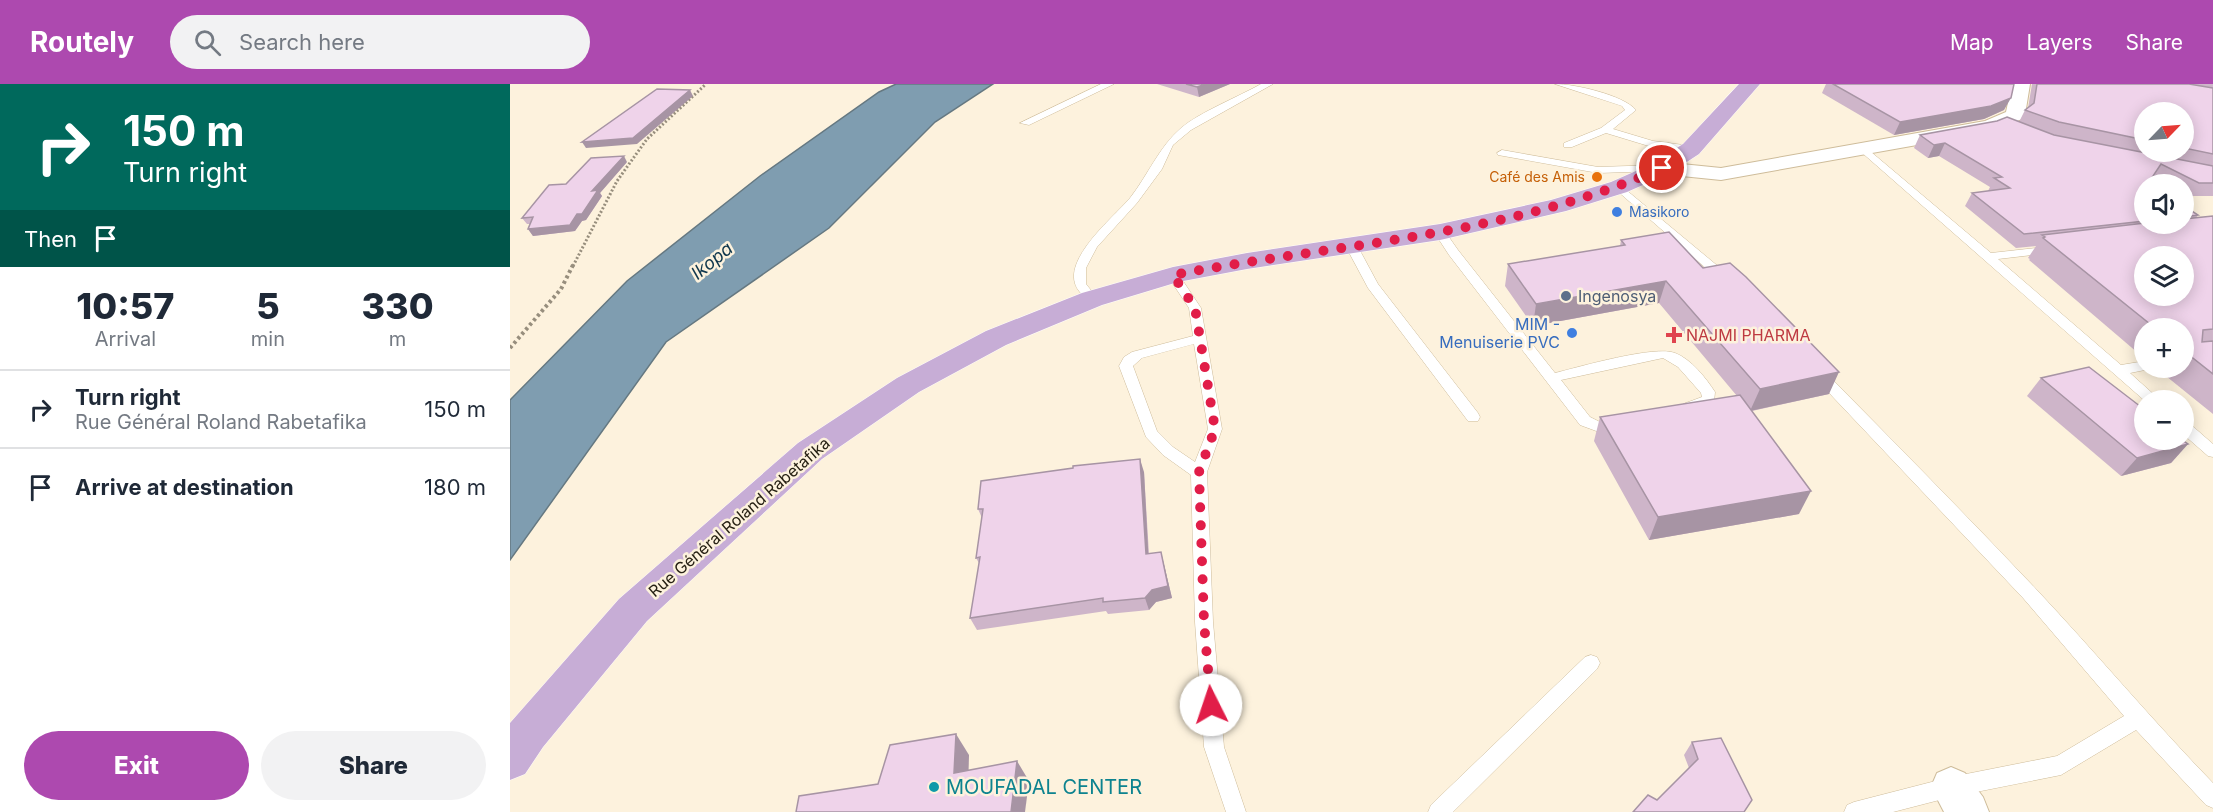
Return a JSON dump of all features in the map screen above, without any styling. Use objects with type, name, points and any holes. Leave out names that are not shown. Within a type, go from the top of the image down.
[{"type":"main road","name":"Rue Général Roland Rabetafika","points":[[510,759],[528,732],[633,610],[810,451],[918,379],[996,338],[1092,300],[1173,275],[1440,232],[1557,206],[1619,187],[1662,168],[1691,149],[1750,84]]},
{"type":"street","points":[[1662,168],[1721,174],[1990,126],[2015,115],[2021,84]]},
{"type":"lane","points":[[1025,123],[1109,84]]},
{"type":"lane","points":[[1092,300],[1080,284],[1080,268],[1092,246],[1133,201],[1158,167],[1169,144],[1187,128],[1268,84]]},
{"type":"lane","points":[[1560,84],[1630,106],[1631,110],[1605,130],[1568,145]]},
{"type":"lane","points":[[1605,130],[1652,144],[1691,149]]},
{"type":"lane","points":[[1864,149],[2141,390]]},
{"type":"lane","points":[[1502,153],[1598,170],[1662,168]]},
{"type":"lane","points":[[1619,187],[1737,288]]},
{"type":"lane","points":[[1440,232],[1453,252],[1585,421],[1599,427],[1634,419]]},
{"type":"lane","points":[[1351,245],[1372,285],[1473,417]]},
{"type":"lane","points":[[1988,257],[2068,247]]},
{"type":"lane","points":[[1173,275],[1195,308],[1215,429],[1199,472],[1204,622],[1214,747],[1236,812]]},
{"type":"lane","points":[[1199,472],[1168,451],[1151,433],[1126,366],[1129,360],[1137,355],[1200,338]]},
{"type":"lane","points":[[1551,378],[1663,354],[1672,356],[1681,361],[1708,392],[1709,399],[1703,403],[1669,411]]},
{"type":"lane","points":[[1806,360],[2030,593],[2138,718],[2213,798]]},
{"type":"lane","points":[[2118,370],[2134,368]]},
{"type":"lane","points":[[2194,436],[2213,452]]},
{"type":"lane","points":[[1438,812],[1591,663]]},
{"type":"lane","points":[[1854,812],[1960,799],[2061,765],[2138,718]]},
{"type":"path","points":[[510,348],[561,289],[617,181],[647,139],[706,84]]},
{"type":"water","name":"Ikopa","points":[[896,84],[993,84],[935,122],[829,228],[666,342],[510,560],[510,400],[627,281],[760,176],[879,92]]},
{"type":"building","points":[[1186,84],[1206,84],[1197,87]]},
{"type":"building","points":[[1833,84],[2014,84],[2011,98],[1991,106],[1900,122]]},
{"type":"building","points":[[2037,84],[2189,84],[2213,88],[2213,154],[2194,150],[2194,102],[2134,102],[2134,138],[2059,122],[2025,110],[2034,103]]},
{"type":"building","points":[[657,89],[690,90],[633,138],[582,142]]},
{"type":"building","points":[[2007,117],[2054,135],[2134,151],[2134,162],[2192,162],[2213,166],[2213,183],[2199,183],[2194,180],[2194,174],[2181,174],[2161,164],[2154,174],[2134,174],[2134,222],[2024,234],[1972,193],[2010,188],[1994,178],[2002,177],[1945,143],[1934,145],[1920,135],[1997,121]]},
{"type":"building","points":[[624,156],[592,191],[598,190],[582,214],[577,214],[570,225],[528,229],[533,217],[522,218],[549,185],[566,184],[591,158]]},
{"type":"building","points":[[2213,216],[2213,329],[2203,330],[2202,342],[2213,341],[2213,374],[2194,359],[2194,318],[2143,318],[2042,235],[2134,224],[2134,234],[2194,234],[2194,218]]},
{"type":"building","points":[[1669,232],[1703,268],[1730,263],[1839,372],[1760,389],[1666,281],[1536,304],[1508,264],[1625,245],[1621,240]]},
{"type":"building","points":[[2089,367],[2134,402],[2134,450],[2166,450],[2137,458],[2041,378]]},
{"type":"building","points":[[1740,395],[1811,491],[1658,517],[1600,417]]},
{"type":"building","points":[[1140,459],[1146,554],[1161,552],[1168,586],[1152,590],[1145,598],[1103,602],[1103,598],[970,618],[980,557],[976,558],[983,509],[978,509],[981,481],[1073,468],[1073,466]]},
{"type":"building","points":[[956,734],[954,773],[1017,761],[1011,812],[796,812],[799,796],[878,784],[890,745]]},
{"type":"building","points":[[1721,738],[1752,800],[1744,812],[1633,812],[1648,795],[1657,800],[1698,759],[1692,742]]},
{"type":"place","name":"Café des Amis","points":[[1597,177]]},
{"type":"place","name":"Masikoro","points":[[1617,212]]},
{"type":"place","name":"Ingenosya","points":[[1566,296]]},
{"type":"place","name":"MIM - Menuiserie PVC","points":[[1572,333]]},
{"type":"place","name":"NAJMI PHARMA","points":[[1674,335]]},
{"type":"place","name":"MOUFADAL CENTER","points":[[934,787]]},
{"type":"route","points":[[1211,705],[1204,622],[1199,472],[1215,429],[1195,308],[1173,275],[1247,261],[1440,232],[1557,206],[1619,187],[1662,168]]}]
